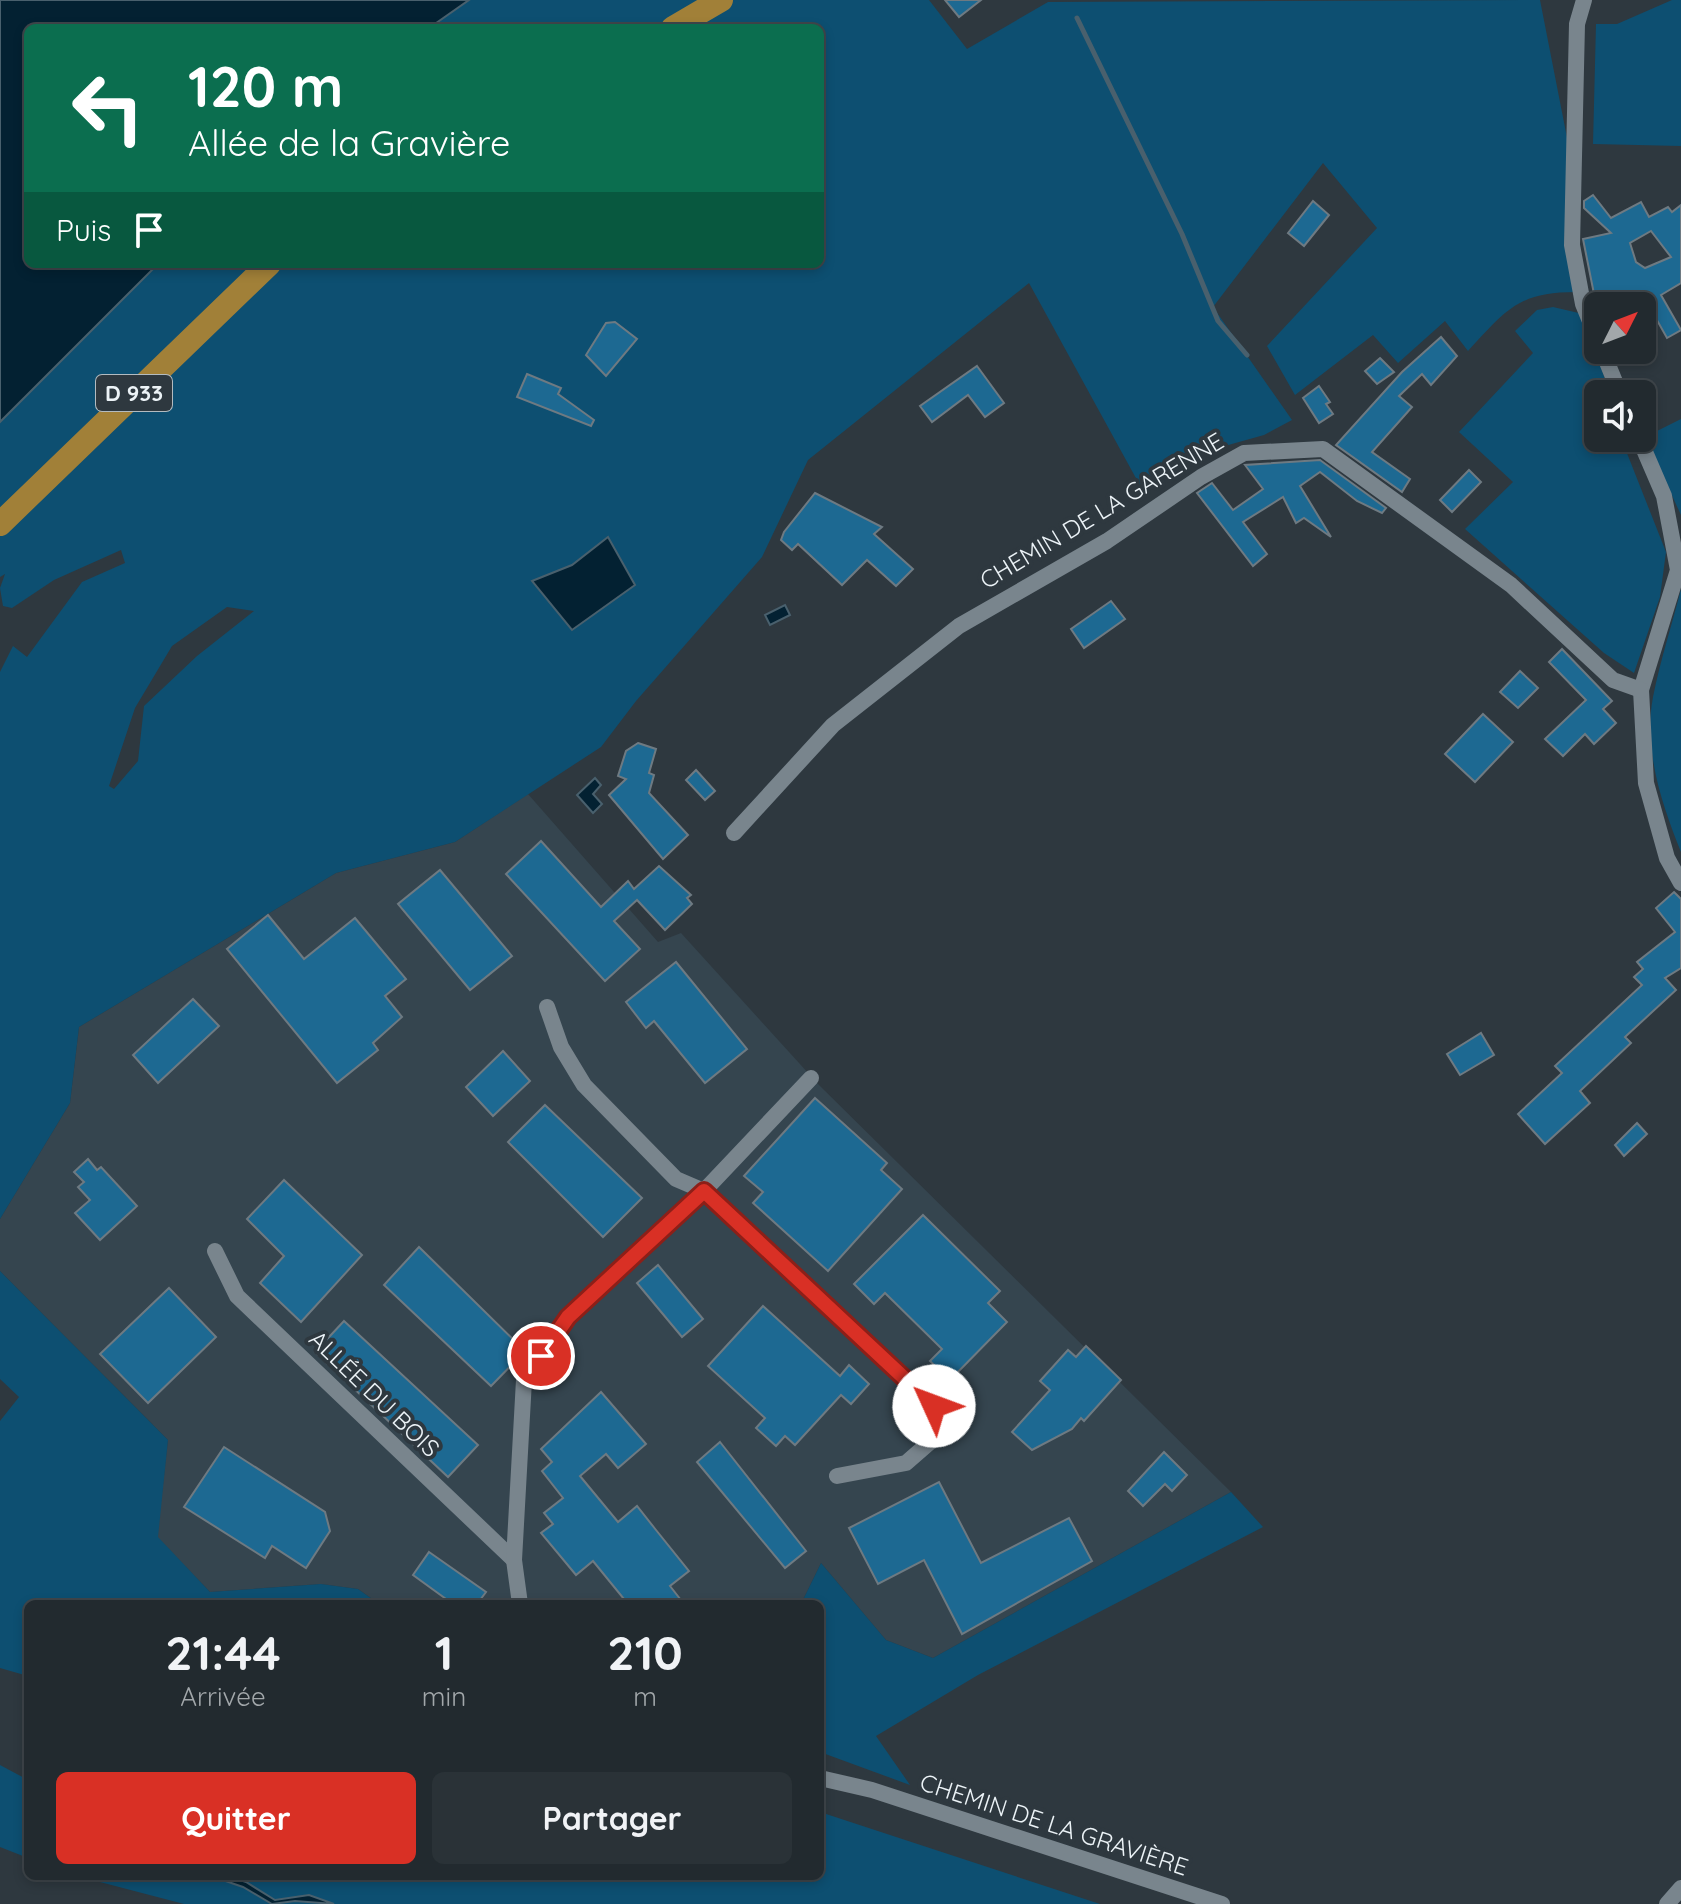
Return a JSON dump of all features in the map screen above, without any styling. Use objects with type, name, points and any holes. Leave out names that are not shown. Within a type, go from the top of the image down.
[{"type":"main road","points":[[680,24],[721,0]]},
{"type":"main road","name":"D 933","points":[[0,524],[265,268]]},
{"type":"street","points":[[1584,0],[1577,24],[1572,245],[1584,306]]},
{"type":"street","name":"CHEMIN DE LA GARENNE","points":[[734,833],[833,725],[959,626],[1107,541],[1201,477],[1244,453],[1323,449],[1511,585],[1613,680],[1641,690]]},
{"type":"street","points":[[1645,452],[1664,496],[1678,570],[1641,690],[1646,783],[1667,858],[1681,883]]},
{"type":"street","points":[[547,1007],[561,1047],[584,1085],[676,1179],[704,1191],[934,1406],[945,1429],[906,1463],[837,1476]]},
{"type":"street","points":[[519,1600],[514,1560],[524,1380],[568,1317],[704,1191],[811,1078]]},
{"type":"street","name":"ALLÉE DU BOIS","points":[[215,1251],[237,1296],[514,1560]]},
{"type":"street","name":"CHEMIN DE LA GRAVIÈRE","points":[[824,1779],[872,1790],[1222,1904]]},
{"type":"street","points":[[1667,1904],[1681,1888]]},
{"type":"shaded area","points":[[0,0],[469,0],[435,24],[24,24],[24,268],[154,268],[0,422]]},
{"type":"shaded area","points":[[469,0],[929,0],[967,49],[1048,2],[1540,0],[1570,153],[1576,292],[1540,295],[1514,306],[1468,351],[1445,321],[1398,363],[1373,335],[1295,395],[1267,346],[1377,228],[1323,163],[1213,307],[1292,420],[1264,435],[1214,449],[1143,491],[1029,283],[808,460],[762,557],[636,701],[601,747],[455,842],[336,873],[79,1027],[70,1103],[0,1219],[0,672],[13,646],[27,657],[82,582],[125,563],[121,550],[54,580],[12,608],[3,606],[0,588],[5,574],[0,577],[0,422],[154,268],[824,268],[824,24],[435,24]],"holes":[[[227,607],[254,611],[197,656],[144,706],[138,761],[114,789],[109,786],[135,708],[172,646]]]},
{"type":"shaded area","points":[[1672,0],[1681,0],[1681,146],[1593,144],[1596,24],[1617,24]]},
{"type":"shaded area","points":[[1553,307],[1583,314],[1584,364],[1600,364],[1605,380],[1584,380],[1584,452],[1627,452],[1666,552],[1660,597],[1634,673],[1604,653],[1465,529],[1513,482],[1459,432],[1533,353],[1515,331],[1537,310]]},
{"type":"shaded area","points":[[1681,419],[1681,515],[1652,452],[1656,452],[1656,432]]},
{"type":"shaded area","points":[[608,537],[635,585],[572,630],[532,581],[572,565]]},
{"type":"shaded area","points":[[1681,589],[1681,852],[1661,796],[1650,737],[1653,697]]},
{"type":"shaded area","points":[[785,605],[790,615],[770,625],[765,615]]},
{"type":"shaded area","points":[[595,778],[601,785],[593,794],[602,804],[593,813],[577,795]]},
{"type":"shaded area","points":[[528,794],[658,942],[681,933],[819,1085],[1231,1492],[933,1658],[886,1640],[821,1563],[803,1600],[373,1600],[358,1589],[321,1584],[210,1592],[157,1537],[168,1440],[0,1271],[0,1219],[70,1103],[79,1027],[336,873],[455,842]]},
{"type":"shaded area","points":[[0,1271],[168,1440],[158,1537],[210,1592],[321,1584],[358,1589],[373,1600],[24,1600],[24,1675],[0,1668],[0,1421],[19,1397],[0,1379]]},
{"type":"shaded area","points":[[1231,1492],[1263,1527],[978,1675],[876,1736],[910,1785],[824,1753],[824,1600],[803,1600],[821,1563],[886,1640],[933,1658]]},
{"type":"shaded area","points":[[0,1765],[24,1778],[24,1856],[0,1847]]},
{"type":"shaded area","points":[[824,1813],[1100,1904],[184,1904],[92,1880],[824,1880]]},
{"type":"shaded area","points":[[223,1880],[246,1882],[275,1900],[309,1895],[334,1904],[295,1901],[272,1904],[243,1887]]},
{"type":"building","points":[[945,0],[981,0],[959,17]]},
{"type":"building","points":[[1593,195],[1611,218],[1641,202],[1649,217],[1668,207],[1672,212],[1681,205],[1681,283],[1661,295],[1681,330],[1667,338],[1656,318],[1656,292],[1594,292],[1583,239],[1611,233],[1584,208],[1584,201]],"holes":[[[1651,231],[1671,257],[1645,268],[1636,262],[1630,243]]]},
{"type":"building","points":[[1313,201],[1329,215],[1304,246],[1288,233]]},
{"type":"building","points":[[615,322],[637,339],[606,376],[586,355],[606,323]]},
{"type":"building","points":[[1441,337],[1457,356],[1431,385],[1422,374],[1399,396],[1412,407],[1372,452],[1410,479],[1402,492],[1336,445],[1402,372]]},
{"type":"building","points":[[1380,358],[1394,372],[1377,384],[1365,371]]},
{"type":"building","points":[[977,366],[1004,403],[985,417],[968,395],[932,422],[920,406]]},
{"type":"building","points":[[527,374],[561,388],[558,394],[594,420],[591,426],[517,397]]},
{"type":"building","points":[[1319,386],[1330,402],[1326,404],[1333,414],[1319,423],[1303,398]]},
{"type":"building","points":[[1320,460],[1386,508],[1382,513],[1357,501],[1320,472],[1300,486],[1331,537],[1304,518],[1296,523],[1283,497],[1243,522],[1267,554],[1253,566],[1197,493],[1212,483],[1233,510],[1263,489],[1245,465]]},
{"type":"building","points":[[1469,470],[1481,482],[1452,512],[1440,500]]},
{"type":"building","points":[[815,493],[882,527],[874,534],[913,569],[896,586],[867,560],[842,585],[798,544],[792,550],[781,540],[784,532]]},
{"type":"building","points":[[1111,601],[1125,619],[1084,648],[1071,629]]},
{"type":"building","points":[[1562,649],[1612,701],[1603,709],[1616,723],[1594,744],[1585,734],[1563,756],[1545,739],[1586,700],[1549,662]]},
{"type":"building","points":[[1520,671],[1538,688],[1518,708],[1500,692]]},
{"type":"building","points":[[1483,714],[1513,742],[1475,782],[1445,754]]},
{"type":"building","points":[[638,743],[656,749],[649,773],[654,775],[649,793],[688,835],[663,859],[609,795],[626,779],[618,776],[626,751]]},
{"type":"building","points":[[696,770],[715,791],[705,800],[686,780]]},
{"type":"building","points":[[541,841],[601,907],[628,881],[634,889],[659,866],[691,895],[687,898],[692,904],[665,930],[637,900],[614,921],[640,949],[605,981],[506,874]]},
{"type":"building","points":[[440,870],[512,956],[470,990],[398,904]]},
{"type":"building","points":[[1674,892],[1681,899],[1681,968],[1665,978],[1676,990],[1625,1037],[1631,1043],[1580,1091],[1590,1103],[1545,1144],[1518,1114],[1562,1073],[1555,1066],[1642,985],[1634,977],[1643,969],[1637,962],[1675,932],[1656,908]]},
{"type":"building","points":[[268,915],[304,959],[355,918],[406,979],[385,996],[402,1017],[373,1043],[378,1050],[337,1083],[227,949]]},
{"type":"building","points":[[676,962],[747,1049],[705,1083],[654,1021],[646,1028],[626,1002]]},
{"type":"building","points":[[193,999],[219,1026],[158,1083],[133,1055]]},
{"type":"building","points":[[1481,1033],[1494,1055],[1460,1075],[1447,1054]]},
{"type":"building","points":[[503,1051],[530,1081],[493,1116],[466,1087]]},
{"type":"building","points":[[815,1098],[887,1163],[881,1170],[902,1189],[828,1271],[753,1203],[763,1192],[744,1176]]},
{"type":"building","points":[[545,1105],[642,1198],[603,1237],[508,1142]]},
{"type":"building","points":[[1637,1123],[1647,1134],[1624,1156],[1615,1145]]},
{"type":"building","points":[[88,1159],[97,1170],[101,1167],[137,1206],[100,1240],[75,1213],[90,1200],[78,1187],[84,1182],[74,1172]]},
{"type":"building","points":[[284,1180],[362,1255],[301,1322],[260,1283],[284,1256],[247,1219]]},
{"type":"building","points":[[923,1215],[1000,1291],[988,1303],[1007,1322],[950,1380],[930,1361],[942,1349],[885,1293],[874,1304],[854,1284]]},
{"type":"building","points":[[419,1247],[525,1351],[491,1386],[384,1285]]},
{"type":"building","points":[[658,1265],[703,1319],[682,1337],[637,1283]]},
{"type":"building","points":[[169,1288],[216,1337],[148,1403],[100,1354]]},
{"type":"building","points":[[763,1306],[840,1376],[849,1365],[869,1384],[851,1404],[841,1395],[795,1445],[785,1436],[776,1446],[756,1428],[765,1418],[708,1366]]},
{"type":"building","points":[[344,1321],[478,1445],[448,1477],[315,1352]]},
{"type":"building","points":[[1086,1346],[1121,1380],[1084,1421],[1081,1418],[1072,1429],[1032,1450],[1012,1432],[1050,1390],[1040,1381],[1068,1350],[1076,1357]]},
{"type":"building","points":[[601,1392],[646,1444],[618,1468],[606,1454],[580,1476],[618,1522],[637,1506],[689,1571],[670,1586],[681,1600],[625,1600],[593,1561],[576,1575],[541,1533],[553,1524],[544,1513],[563,1498],[542,1471],[552,1462],[541,1449]]},
{"type":"building","points":[[720,1442],[806,1551],[785,1568],[697,1462]]},
{"type":"building","points":[[224,1447],[325,1512],[330,1531],[306,1568],[272,1546],[265,1558],[184,1507]]},
{"type":"building","points":[[1164,1452],[1187,1475],[1172,1491],[1165,1484],[1143,1506],[1128,1491]]},
{"type":"building","points":[[939,1482],[981,1563],[1069,1518],[1092,1561],[962,1634],[924,1560],[878,1584],[849,1528]]},
{"type":"building","points":[[429,1552],[486,1592],[480,1600],[447,1600],[413,1575]]},
{"type":"waterway","points":[[1077,18],[1182,234],[1218,321],[1247,355]]},
{"type":"route","points":[[541,1356],[568,1317],[704,1191],[934,1406]]}]
